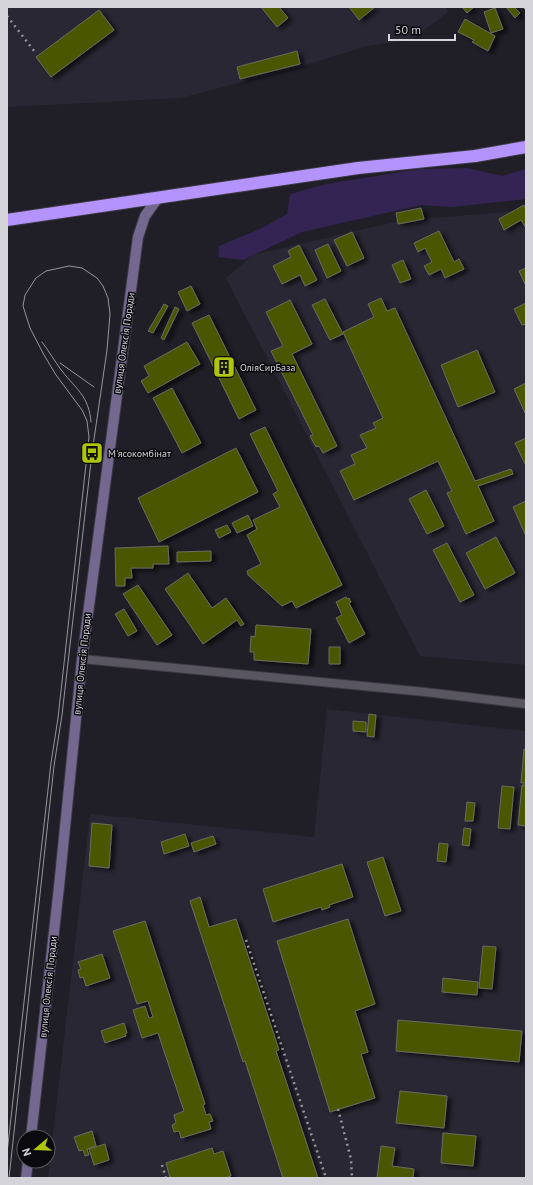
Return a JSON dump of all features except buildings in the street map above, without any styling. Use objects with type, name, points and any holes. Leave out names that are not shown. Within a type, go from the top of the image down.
[{"type":"highway","points":[[7,220],[358,168],[475,156],[526,147]]},
{"type":"main road","name":"вулиця Олексія Поради","points":[[32,1129],[59,887],[82,659],[138,237],[145,216],[158,198]]},
{"type":"street","points":[[82,659],[425,692],[526,704]]},
{"type":"shaded area","points":[[7,7],[446,7],[448,12],[411,40],[367,46],[299,67],[181,98],[7,107]]},
{"type":"shaded area","points":[[468,168],[502,176],[526,169],[526,199],[452,207],[421,205],[302,232],[243,260],[218,257],[219,246],[262,228],[287,214],[290,194],[326,184],[420,169]]},
{"type":"shaded area","points":[[526,210],[526,665],[420,656],[226,278],[253,255],[399,221]]},
{"type":"shaded area","points":[[327,709],[526,731],[526,1178],[48,1178],[49,1169],[56,1169],[56,1129],[54,1129],[90,814],[314,837]]},
{"type":"tram line","points":[[7,1153],[89,437],[87,421],[82,410],[56,375],[44,355],[30,328],[23,306],[25,295],[36,278],[46,271],[69,266],[82,268],[97,278],[103,286],[108,298],[110,314],[107,350],[92,453],[62,715],[54,766],[9,1178]]},
{"type":"tram line","points":[[42,342],[59,368],[85,399],[90,413],[91,422]]},
{"type":"tram line","points":[[60,363],[94,387]]},
{"type":"railway","points":[[7,16],[35,52]]},
{"type":"railway","points":[[246,940],[326,1178]]},
{"type":"railway","points":[[338,1109],[351,1159],[352,1178]]},
{"type":"railway","points":[[162,1165],[166,1178]]},
{"type":"place","name":"ОліяСирБаза","points":[[224,367]]},
{"type":"place","name":"М'ясокомбінат","points":[[92,453]]}]
